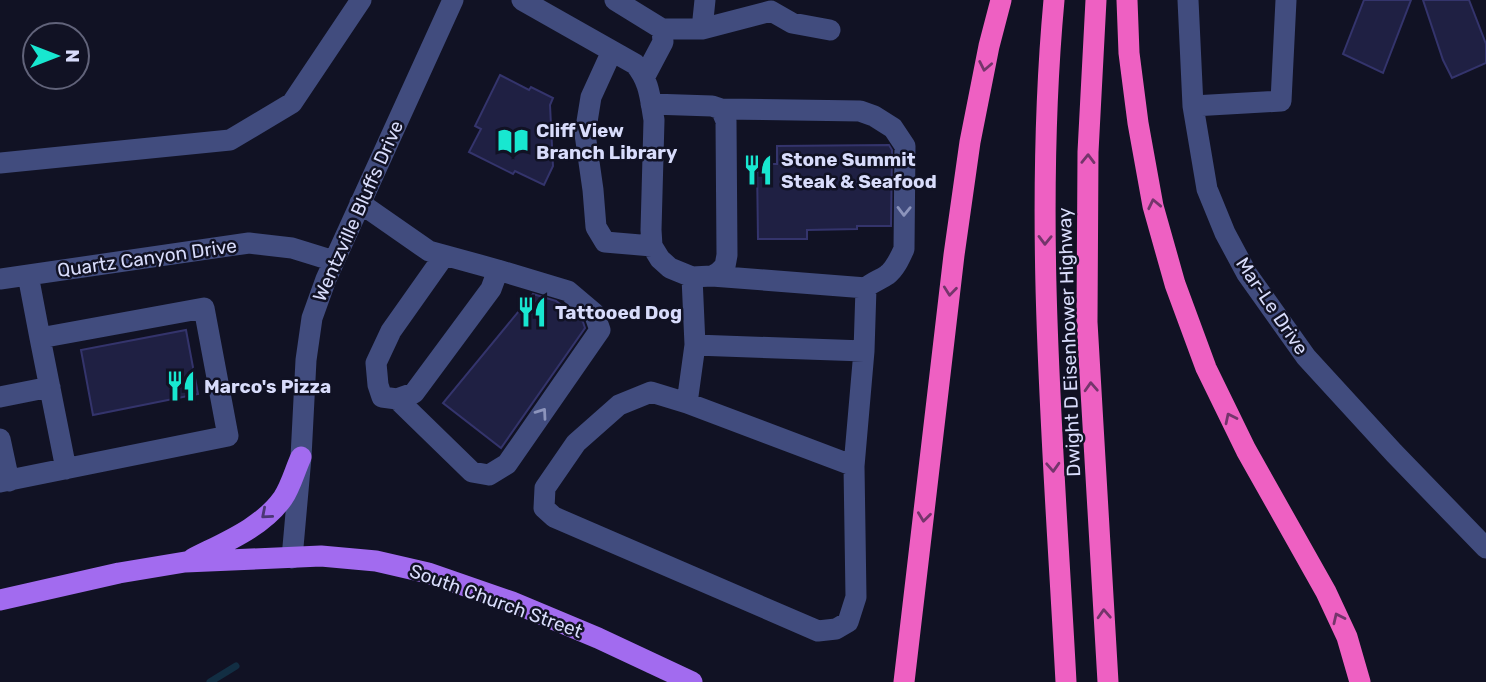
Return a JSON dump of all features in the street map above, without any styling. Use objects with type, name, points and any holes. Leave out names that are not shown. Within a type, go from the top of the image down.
[{"type":"highway","points":[[904,682],[954,255],[970,142],[1000,0]]},
{"type":"highway","name":"Dwight D Eisenhower Highway","points":[[1054,0],[1047,125],[1045,271],[1066,682]]},
{"type":"highway","name":"Dwight D Eisenhower Highway","points":[[1096,0],[1088,152],[1087,322],[1108,682]]},
{"type":"highway","points":[[1127,0],[1129,53],[1138,123],[1153,206],[1175,284],[1206,368],[1246,450],[1325,592],[1347,637],[1360,682]]},
{"type":"main road","points":[[185,562],[242,534],[267,515],[284,497],[301,457]]},
{"type":"main road","name":"South Church Street","points":[[0,600],[119,573],[185,562],[321,556],[376,561],[428,573],[512,603],[692,682]]},
{"type":"street","points":[[0,163],[230,140],[292,103],[361,0]]},
{"type":"street","name":"Wentzville Bluffs Drive","points":[[292,558],[306,359],[312,318],[326,279],[453,0]]},
{"type":"street","points":[[522,0],[635,64],[645,76],[654,120],[652,246],[660,260],[670,268],[695,275],[866,288],[889,274],[899,260],[904,249],[905,146],[893,128],[874,116],[860,111],[721,109],[699,105],[651,104]]},
{"type":"street","points":[[615,0],[662,29],[702,29],[771,6],[792,23],[830,30]]},
{"type":"street","points":[[702,29],[705,0]]},
{"type":"street","name":"Mar-Le Drive","points":[[1188,0],[1193,106],[1207,189],[1225,233],[1247,274],[1306,357],[1486,548]]},
{"type":"street","points":[[1193,106],[1281,101],[1286,0]]},
{"type":"street","points":[[645,76],[663,42],[662,29]]},
{"type":"street","points":[[612,51],[591,97],[585,134],[596,227],[605,242],[652,246]]},
{"type":"street","points":[[695,275],[719,272],[725,266],[727,256],[726,121],[721,109]]},
{"type":"street","points":[[360,204],[429,251],[568,291],[594,313],[600,330],[507,464],[489,475],[472,472],[397,399]]},
{"type":"street","name":"Quartz Canyon Drive","points":[[0,279],[249,243],[292,248],[334,261]]},
{"type":"street","points":[[444,256],[391,331],[376,363],[377,385],[382,397],[397,399],[414,393],[491,289],[498,270]]},
{"type":"street","points":[[28,275],[66,469]]},
{"type":"street","points":[[687,403],[695,345],[695,275]]},
{"type":"street","points":[[854,466],[651,392],[619,405],[576,443],[545,488],[544,508],[554,517],[818,631],[836,629],[848,622],[856,597],[854,466],[864,351],[866,288]]},
{"type":"street","points":[[0,439],[4,482],[228,436],[204,308],[40,338]]},
{"type":"street","points":[[695,345],[864,351]]},
{"type":"street","points":[[0,397],[50,387]]},
{"type":"building","points":[[1364,0],[1411,0],[1383,73],[1343,54]]},
{"type":"building","points":[[1423,0],[1469,0],[1486,44],[1486,63],[1452,78],[1443,60]]},
{"type":"building","name":"Cliff View Branch Library","points":[[500,75],[529,90],[531,87],[553,98],[550,105],[553,166],[544,185],[515,171],[513,174],[469,152],[481,129],[475,126]]},
{"type":"building","points":[[889,145],[892,150],[891,226],[807,230],[807,239],[758,239],[757,164],[777,164],[777,146]]},
{"type":"building","points":[[533,294],[556,301],[583,322],[585,328],[501,448],[443,403]]},
{"type":"building","points":[[186,330],[198,394],[93,415],[81,350]]},
{"type":"waterway","points":[[210,682],[236,666]]},
{"type":"place","name":"Cliff View Branch Library","points":[[513,141]]},
{"type":"place","name":"Stone Summit Steak & Seafood","points":[[758,170]]},
{"type":"place","name":"Tattooed Dog","points":[[532,312]]},
{"type":"place","name":"Marco's Pizza","points":[[181,386]]}]
